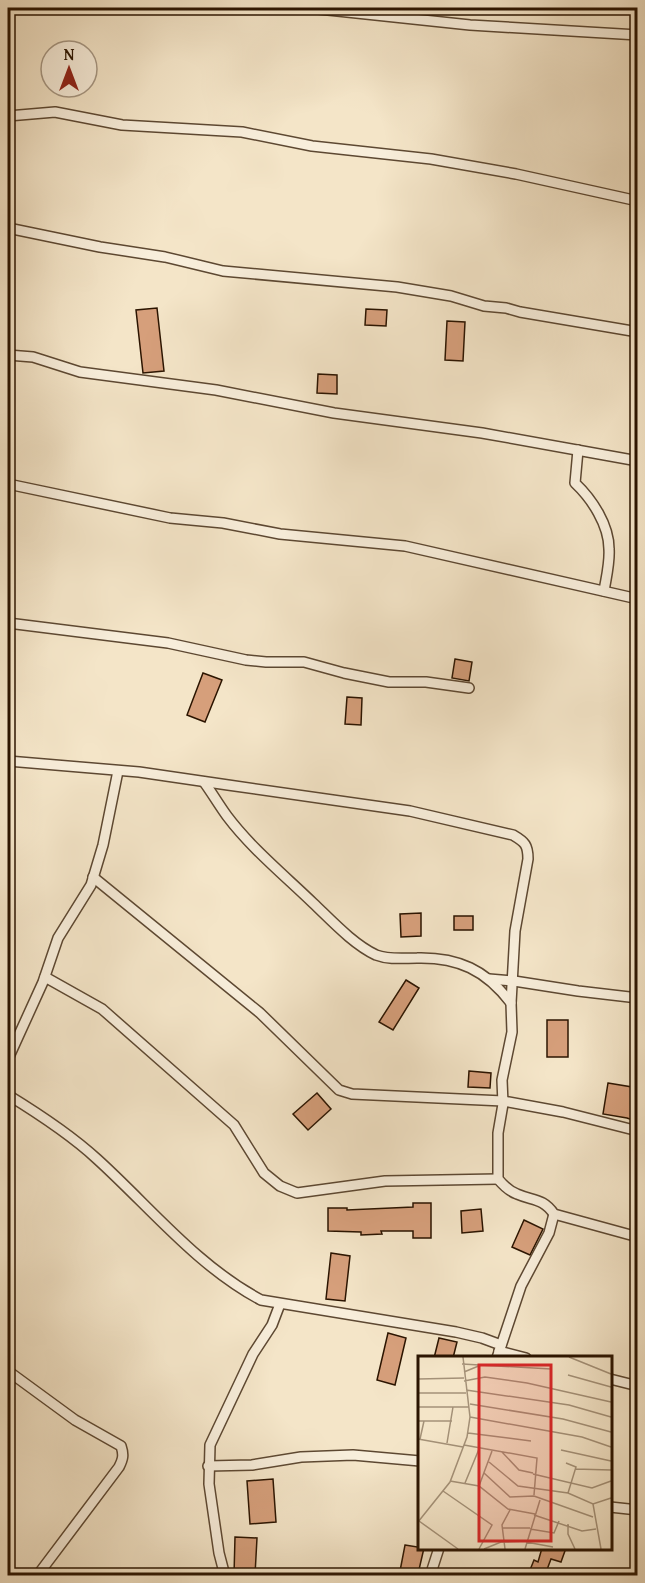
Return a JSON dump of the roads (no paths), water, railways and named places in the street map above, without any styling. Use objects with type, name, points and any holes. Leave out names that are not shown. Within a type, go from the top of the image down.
[{"type":"street","points":[[8,10],[12,8]]},
{"type":"street","points":[[309,8],[470,25],[638,35]]},
{"type":"street","points":[[8,116],[55,112],[122,125],[242,132],[312,146],[431,159],[505,172],[638,201]]},
{"type":"street","points":[[8,228],[100,247],[165,257],[223,272],[397,287],[451,296],[484,306],[638,332]]},
{"type":"street","points":[[8,355],[33,357],[80,372],[216,390],[334,413],[462,430],[638,461]]},
{"type":"street","points":[[578,450],[575,483],[592,502],[607,533],[609,546],[604,591]]},
{"type":"street","points":[[8,484],[170,518],[223,523],[280,534],[405,546],[638,599]]},
{"type":"street","points":[[8,623],[168,643],[246,660],[304,662],[389,682],[426,682],[469,688]]},
{"type":"street","points":[[8,761],[139,772],[411,811],[513,835],[525,842],[528,859],[515,931],[511,1003],[512,1032],[502,1080],[503,1101],[498,1133],[498,1179],[506,1188],[517,1194],[547,1203],[554,1214],[638,1238]]},
{"type":"street","points":[[8,1059],[45,977],[58,938],[91,885],[118,771]]},
{"type":"street","points":[[204,782],[228,817],[260,852],[327,917],[364,948],[379,956],[390,958],[447,959],[470,967],[489,979],[511,1003]]},
{"type":"street","points":[[93,877],[260,1013],[339,1089],[352,1094],[503,1101],[563,1112],[638,1131]]},
{"type":"street","points":[[45,977],[102,1009],[234,1125],[264,1173],[280,1186],[297,1193],[385,1181],[498,1179]]},
{"type":"street","points":[[489,979],[638,998]]},
{"type":"street","points":[[8,1095],[69,1135],[232,1284],[261,1300],[456,1332],[483,1338],[499,1351],[518,1356]]},
{"type":"street","points":[[499,1351],[521,1286],[549,1233],[554,1214]]},
{"type":"street","points":[[225,1575],[214,1522],[208,1466],[210,1445],[253,1354],[272,1325],[280,1304]]},
{"type":"street","points":[[8,1371],[75,1420],[121,1446],[123,1452],[123,1459],[119,1467],[37,1575]]},
{"type":"street","points":[[612,1380],[638,1386]]},
{"type":"street","points":[[208,1466],[252,1465],[301,1457],[353,1455],[418,1461]]},
{"type":"street","points":[[612,1507],[638,1510]]},
{"type":"street","points":[[430,1575],[438,1550]]}]
